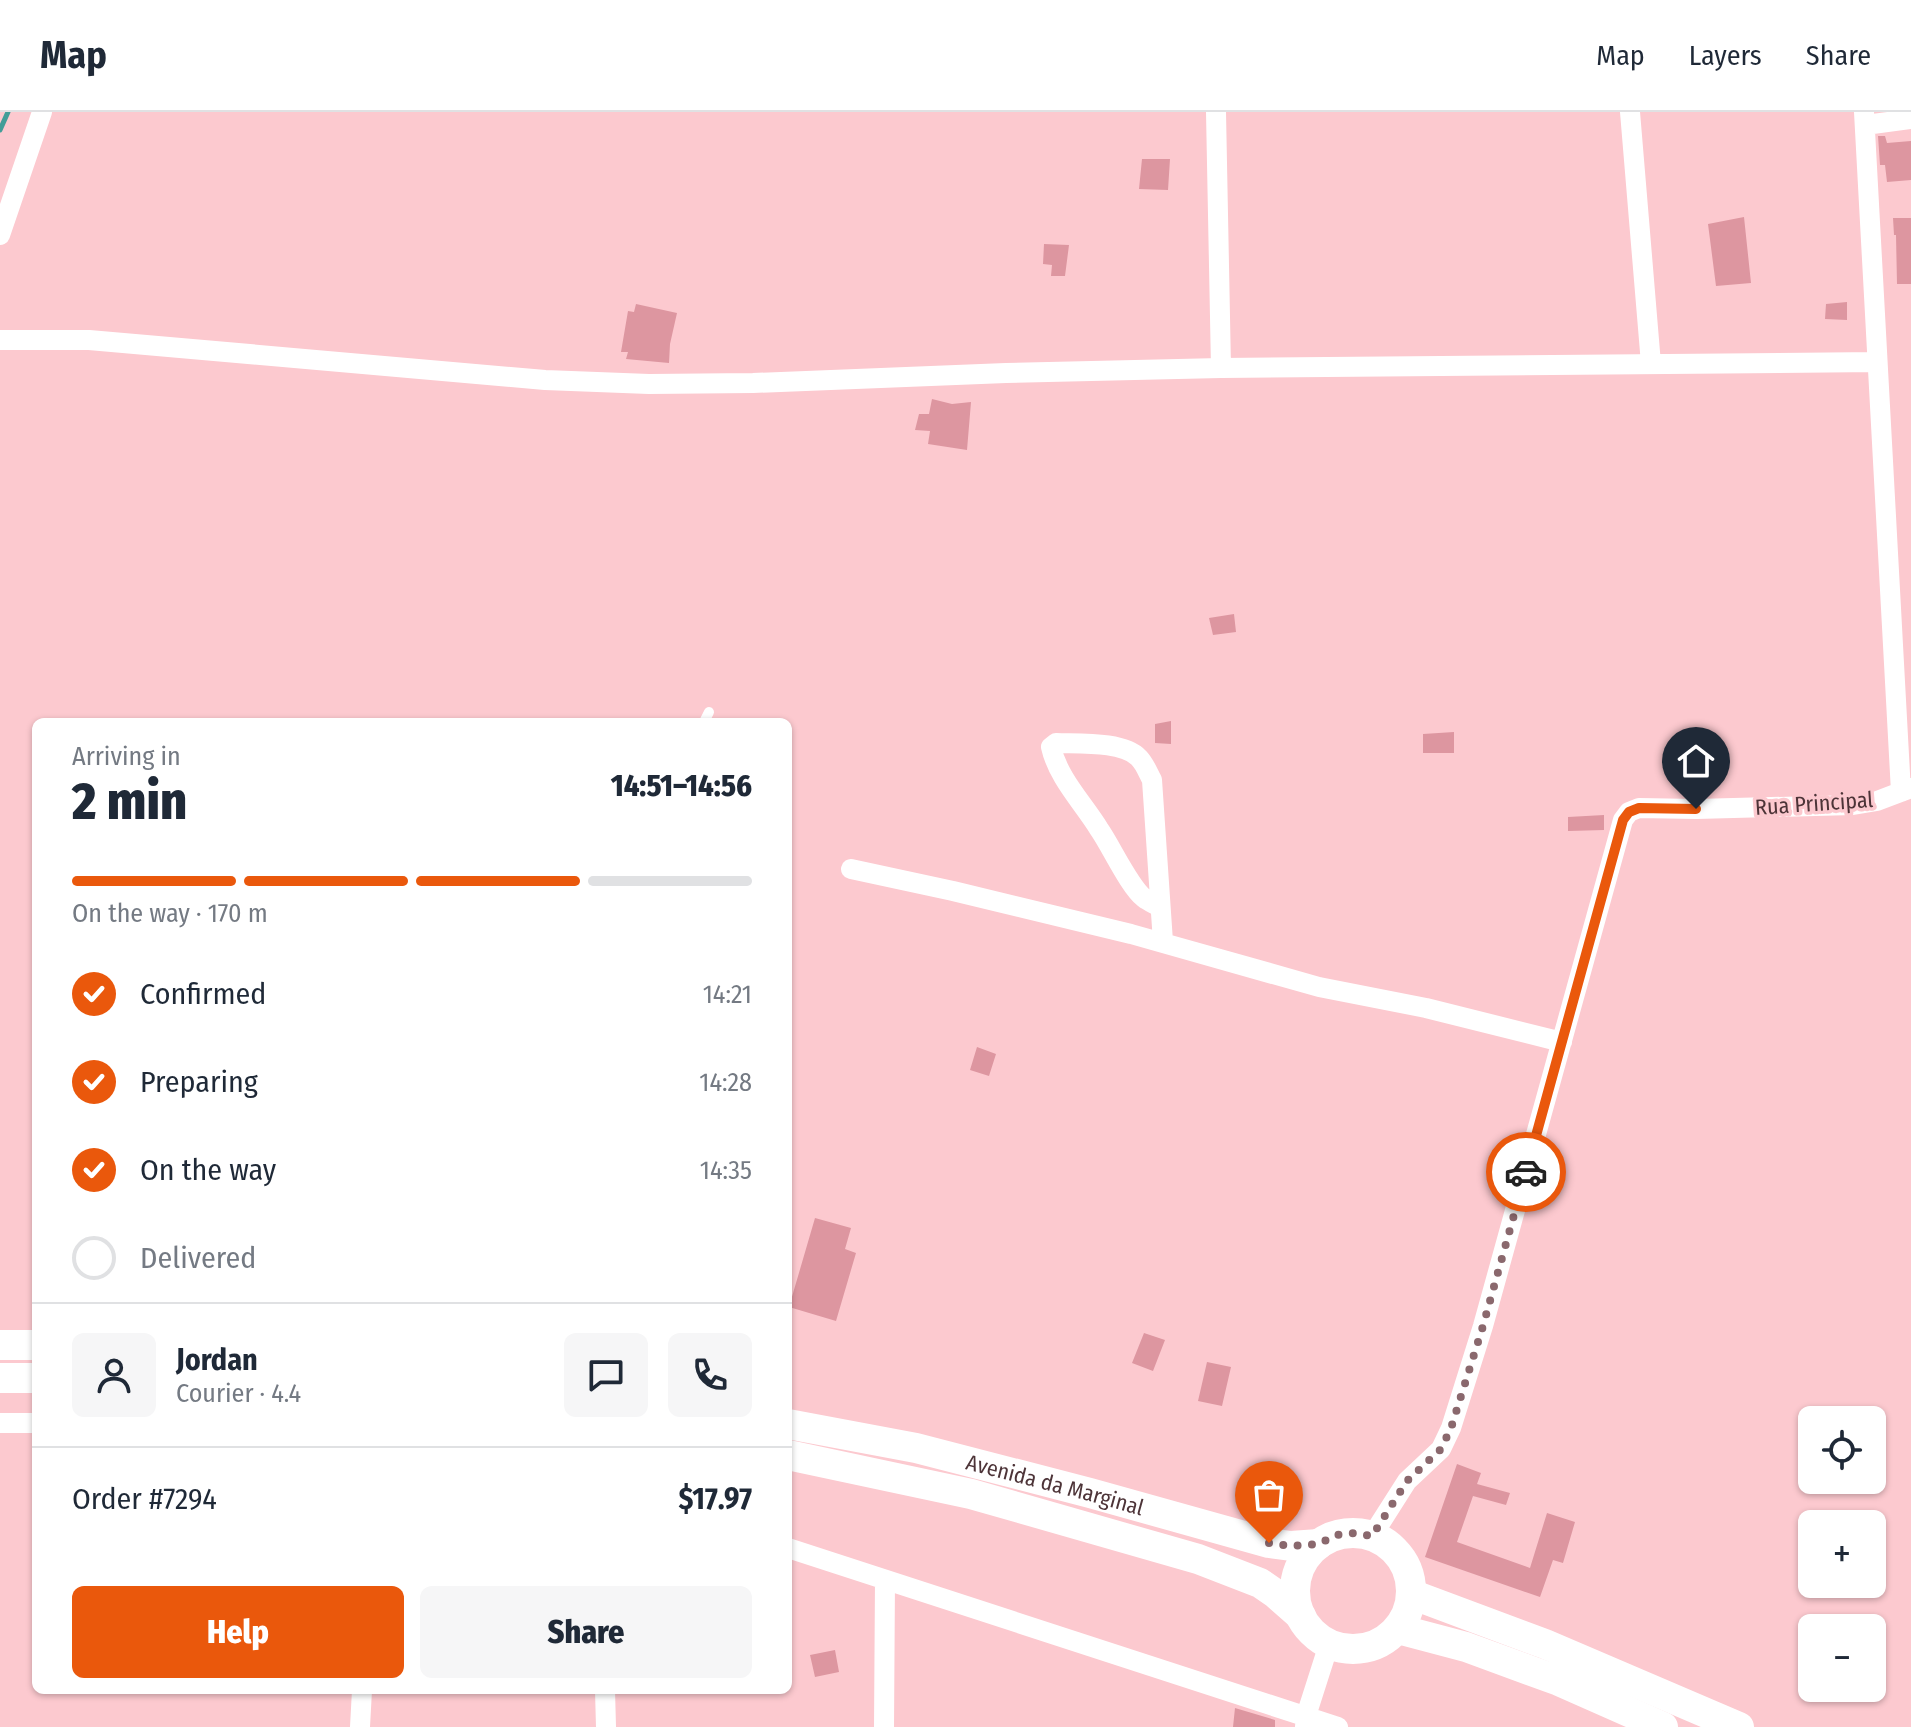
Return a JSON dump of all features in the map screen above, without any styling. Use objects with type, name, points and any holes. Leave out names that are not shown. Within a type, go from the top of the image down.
[{"type":"main road","points":[[0,1345],[32,1345]]},
{"type":"main road","points":[[0,1378],[32,1378]]},
{"type":"main road","name":"Avenida da Marginal","points":[[792,1425],[916,1448],[1269,1543],[1291,1546],[1319,1544]]},
{"type":"main road","name":"Avenida da Marginal","points":[[792,1456],[971,1494],[1198,1559],[1260,1583],[1301,1616]]},
{"type":"main road","points":[[1354,1533],[1372,1536],[1386,1543],[1405,1565],[1411,1594],[1407,1612],[1398,1629],[1383,1641],[1366,1648],[1347,1649],[1329,1644],[1313,1632],[1301,1616],[1295,1596],[1297,1576],[1305,1558],[1319,1544],[1336,1535],[1354,1533]]},
{"type":"main road","points":[[1411,1594],[1545,1644],[1739,1727]]},
{"type":"main road","points":[[1398,1629],[1466,1647],[1547,1677],[1663,1727]]},
{"type":"street","points":[[0,235],[42,112]]},
{"type":"street","points":[[1216,112],[1221,368]]},
{"type":"street","points":[[1630,112],[1651,364]]},
{"type":"street","points":[[1906,790],[1864,119],[1911,119]]},
{"type":"street","points":[[0,340],[89,340],[529,379],[649,384],[1221,368],[1877,362]]},
{"type":"street","points":[[1160,907],[1143,898],[1062,774],[1051,747],[1056,743],[1124,748],[1138,756],[1146,767],[1152,780],[1163,942]]},
{"type":"street","name":"Rua Principal","points":[[1372,1536],[1407,1481],[1441,1449],[1451,1428],[1483,1326],[1623,820],[1629,812],[1639,808],[1853,805],[1877,801],[1906,790]]},
{"type":"street","points":[[851,869],[1163,942],[1319,987],[1426,1008],[1562,1042]]},
{"type":"street","points":[[0,1423],[32,1423]]},
{"type":"street","points":[[792,1549],[1306,1721],[1338,1727]]},
{"type":"street","points":[[884,1727],[885,1580]]},
{"type":"street","points":[[1306,1721],[1329,1644]]},
{"type":"street","points":[[360,1727],[362,1694]]},
{"type":"street","points":[[605,1694],[606,1727]]},
{"type":"building","points":[[1878,136],[1885,136],[1887,143],[1911,141],[1911,180],[1887,182],[1885,165],[1880,165]]},
{"type":"building","points":[[1142,159],[1170,159],[1168,190],[1139,189]]},
{"type":"building","points":[[1744,217],[1751,283],[1716,286],[1708,224]]},
{"type":"building","points":[[1893,218],[1911,218],[1911,284],[1897,284]]},
{"type":"building","points":[[1044,244],[1069,245],[1065,276],[1051,276],[1052,265],[1043,264]]},
{"type":"building","points":[[1847,302],[1847,320],[1825,319],[1826,304]]},
{"type":"building","points":[[636,304],[677,313],[669,363],[626,359],[628,352],[621,352],[628,311],[634,312]]},
{"type":"building","points":[[932,399],[952,404],[971,402],[967,450],[928,444],[930,431],[915,430],[919,414],[929,414]]},
{"type":"building","points":[[1234,614],[1236,632],[1213,635],[1209,618]]},
{"type":"building","points":[[1171,721],[1171,744],[1155,743],[1155,724]]},
{"type":"building","points":[[1454,732],[1454,753],[1423,753],[1423,734]]},
{"type":"building","points":[[1604,815],[1604,830],[1568,831],[1568,817]]},
{"type":"building","points":[[977,1047],[996,1054],[989,1076],[970,1070]]},
{"type":"building","points":[[815,1218],[851,1228],[845,1249],[856,1253],[836,1321],[792,1308],[792,1297]]},
{"type":"building","points":[[1144,1333],[1165,1340],[1153,1371],[1132,1363]]},
{"type":"building","points":[[1207,1362],[1231,1367],[1222,1406],[1198,1401]]},
{"type":"building","points":[[1457,1464],[1481,1473],[1477,1484],[1510,1493],[1506,1505],[1473,1496],[1457,1542],[1530,1568],[1547,1513],[1575,1522],[1563,1563],[1553,1560],[1540,1597],[1425,1557]]},
{"type":"building","points":[[835,1650],[839,1672],[815,1677],[810,1655]]},
{"type":"building","points":[[1235,1708],[1275,1720],[1275,1727],[1233,1727]]},
{"type":"waterway","points":[[0,130],[8,112]]},
{"type":"way so far","points":[[1269,1543],[1291,1546],[1319,1544],[1336,1535],[1354,1533],[1372,1536],[1407,1481],[1441,1449],[1451,1428],[1483,1326],[1526,1172]]},
{"type":"route","points":[[1526,1172],[1623,820],[1629,812],[1639,808],[1696,809]]}]
